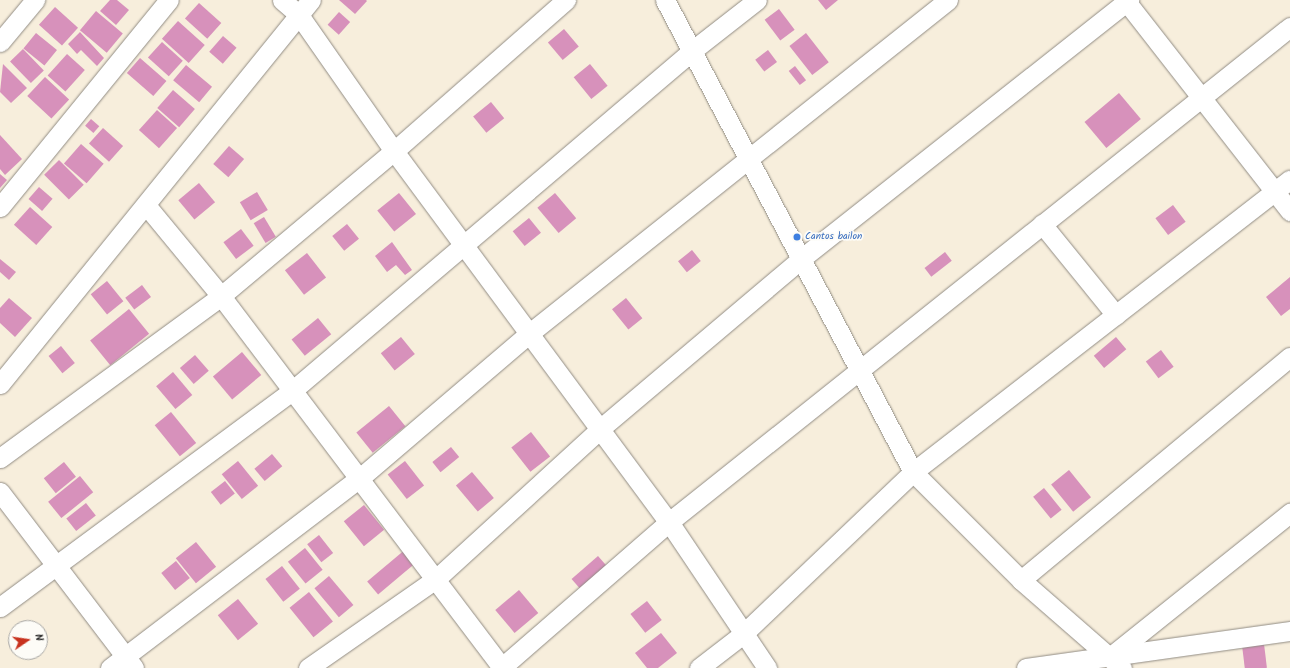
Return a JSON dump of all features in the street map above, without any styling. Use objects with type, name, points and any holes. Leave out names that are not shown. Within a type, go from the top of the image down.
[{"type":"street","points":[[0,42],[35,0]]},
{"type":"street","points":[[0,207],[168,0]]},
{"type":"street","points":[[282,0],[299,15],[394,151],[464,247],[531,332],[601,428],[669,522],[767,668]]},
{"type":"street","points":[[0,384],[312,0]]},
{"type":"street","points":[[0,458],[221,296],[394,151],[566,0]]},
{"type":"street","points":[[665,0],[693,50],[913,472],[1021,580],[1116,662]]},
{"type":"street","points":[[0,607],[293,390],[464,247],[693,50],[757,0]]},
{"type":"street","points":[[110,668],[130,662],[361,477],[531,332],[748,156],[948,0]]},
{"type":"street","points":[[308,668],[437,578],[601,428],[802,258],[1127,1],[1290,211]]},
{"type":"street","points":[[146,205],[221,296],[361,477],[502,668],[669,522],[1290,27]]},
{"type":"street","points":[[699,668],[743,634],[913,472],[1290,180]]},
{"type":"street","points":[[1042,224],[1116,315]]},
{"type":"street","points":[[1021,580],[1290,357]]},
{"type":"street","points":[[0,492],[130,662]]},
{"type":"street","points":[[1116,662],[1290,513]]},
{"type":"street","points":[[1026,668],[1116,662],[1290,631]]},
{"type":"building","points":[[110,0],[117,0],[129,10],[116,25],[100,11]]},
{"type":"building","points":[[339,0],[366,0],[367,1],[355,14]]},
{"type":"building","points":[[818,0],[838,0],[826,10]]},
{"type":"building","points":[[199,3],[221,23],[207,39],[185,19]]},
{"type":"building","points":[[55,7],[78,28],[62,46],[39,25]]},
{"type":"building","points":[[779,9],[795,30],[780,41],[765,20]]},
{"type":"building","points":[[96,11],[123,33],[107,53],[80,30]]},
{"type":"building","points":[[339,12],[350,22],[339,35],[328,25]]},
{"type":"building","points":[[178,21],[205,45],[189,63],[162,39]]},
{"type":"building","points":[[564,29],[579,47],[563,60],[548,42]]},
{"type":"building","points":[[80,32],[104,58],[97,66],[81,50],[77,54],[68,44]]},
{"type":"building","points":[[36,33],[57,50],[44,66],[23,49]]},
{"type":"building","points":[[806,33],[829,62],[812,75],[789,46]]},
{"type":"building","points":[[223,36],[237,48],[223,64],[209,52]]},
{"type":"building","points":[[162,42],[183,61],[169,76],[148,58]]},
{"type":"building","points":[[23,49],[44,71],[31,83],[10,62]]},
{"type":"building","points":[[768,50],[777,62],[764,72],[755,60]]},
{"type":"building","points":[[67,54],[85,70],[65,92],[48,76]]},
{"type":"building","points":[[140,58],[166,81],[153,96],[127,73]]},
{"type":"building","points":[[3,64],[27,88],[11,103],[0,92]]},
{"type":"building","points":[[590,64],[608,86],[591,99],[574,77]]},
{"type":"building","points":[[186,65],[212,87],[199,102],[173,80]]},
{"type":"building","points":[[795,66],[806,80],[800,85],[789,71]]},
{"type":"building","points":[[45,77],[69,100],[51,119],[27,96]]},
{"type":"building","points":[[173,90],[195,109],[179,127],[157,108]]},
{"type":"building","points":[[1119,93],[1141,119],[1106,148],[1085,122]]},
{"type":"building","points":[[491,102],[504,118],[486,133],[473,116]]},
{"type":"building","points":[[157,110],[177,128],[159,148],[139,130]]},
{"type":"building","points":[[91,119],[99,126],[93,133],[85,126]]},
{"type":"building","points":[[103,128],[123,146],[109,162],[89,144]]},
{"type":"building","points":[[0,135],[22,159],[5,175],[0,169]]},
{"type":"building","points":[[81,144],[104,164],[87,183],[64,164]]},
{"type":"building","points":[[229,146],[244,159],[228,177],[213,164]]},
{"type":"building","points":[[59,160],[84,185],[69,200],[44,175]]},
{"type":"building","points":[[0,174],[7,180],[0,188]]},
{"type":"building","points":[[199,183],[215,202],[194,220],[178,200]]},
{"type":"building","points":[[39,187],[53,199],[42,211],[29,199]]},
{"type":"building","points":[[257,192],[268,210],[251,220],[240,202]]},
{"type":"building","points":[[399,193],[416,214],[394,232],[377,211]]},
{"type":"building","points":[[555,193],[576,218],[559,233],[537,208]]},
{"type":"building","points":[[1173,205],[1186,222],[1168,235],[1155,218]]},
{"type":"building","points":[[30,207],[52,227],[36,245],[14,225]]},
{"type":"building","points":[[264,217],[276,237],[266,243],[254,223]]},
{"type":"building","points":[[529,218],[541,233],[525,246],[513,231]]},
{"type":"building","points":[[347,224],[359,239],[344,251],[332,236]]},
{"type":"building","points":[[241,229],[254,246],[236,259],[223,242]]},
{"type":"building","points":[[392,242],[412,270],[405,275],[396,265],[387,272],[375,256]]},
{"type":"building","points":[[692,250],[701,261],[687,272],[678,261]]},
{"type":"building","points":[[945,252],[952,261],[931,277],[925,268]]},
{"type":"building","points":[[307,253],[326,277],[304,295],[285,270]]},
{"type":"building","points":[[0,259],[16,272],[9,280],[0,272]]},
{"type":"building","points":[[1290,277],[1290,309],[1281,316],[1266,297]]},
{"type":"building","points":[[107,281],[123,301],[107,314],[91,294]]},
{"type":"building","points":[[142,285],[151,297],[134,310],[125,298]]},
{"type":"building","points":[[9,298],[32,318],[15,337],[0,323],[0,308]]},
{"type":"building","points":[[626,298],[642,318],[628,330],[612,309]]},
{"type":"building","points":[[129,309],[149,334],[110,365],[90,340]]},
{"type":"building","points":[[318,318],[331,334],[305,356],[292,339]]},
{"type":"building","points":[[401,337],[415,354],[395,370],[381,353]]},
{"type":"building","points":[[1116,337],[1126,349],[1104,368],[1094,356]]},
{"type":"building","points":[[61,346],[75,363],[62,373],[49,356]]},
{"type":"building","points":[[1161,350],[1174,367],[1158,378],[1146,361]]},
{"type":"building","points":[[242,352],[261,375],[232,399],[213,376]]},
{"type":"building","points":[[195,355],[209,371],[194,384],[180,368]]},
{"type":"building","points":[[173,372],[192,395],[175,409],[156,386]]},
{"type":"building","points":[[389,406],[405,426],[373,453],[356,432]]},
{"type":"building","points":[[171,412],[196,443],[180,456],[155,425]]},
{"type":"building","points":[[531,432],[550,456],[530,472],[511,447]]},
{"type":"building","points":[[451,447],[459,457],[441,472],[432,462]]},
{"type":"building","points":[[272,454],[282,466],[265,481],[254,469]]},
{"type":"building","points":[[238,461],[258,486],[242,499],[222,474]]},
{"type":"building","points":[[405,461],[424,485],[407,499],[388,475]]},
{"type":"building","points":[[64,462],[76,477],[56,493],[44,478]]},
{"type":"building","points":[[1069,470],[1091,497],[1073,512],[1051,484]]},
{"type":"building","points":[[472,472],[494,498],[478,512],[456,485]]},
{"type":"building","points":[[80,476],[93,492],[61,518],[48,502]]},
{"type":"building","points":[[225,481],[235,494],[221,505],[211,492]]},
{"type":"building","points":[[1044,488],[1062,510],[1051,519],[1033,497]]},
{"type":"building","points":[[86,503],[96,516],[76,531],[66,518]]},
{"type":"building","points":[[364,505],[384,530],[364,546],[344,521]]},
{"type":"building","points":[[319,535],[333,553],[321,562],[307,544]]},
{"type":"building","points":[[196,542],[216,567],[196,583],[176,558]]},
{"type":"building","points":[[305,548],[323,570],[306,584],[288,562]]},
{"type":"building","points":[[407,548],[418,561],[378,594],[367,581]]},
{"type":"building","points":[[598,556],[610,570],[583,593],[572,579]]},
{"type":"building","points":[[176,561],[190,578],[175,590],[161,573]]},
{"type":"building","points":[[282,566],[300,589],[283,602],[265,579]]},
{"type":"building","points":[[329,576],[353,605],[339,617],[314,588]]},
{"type":"building","points":[[519,590],[538,613],[515,633],[495,610]]},
{"type":"building","points":[[309,592],[333,622],[313,637],[290,608]]},
{"type":"building","points":[[238,599],[258,624],[238,640],[218,615]]},
{"type":"building","points":[[647,601],[662,620],[645,633],[630,614]]},
{"type":"building","points":[[661,633],[677,653],[658,668],[647,668],[635,653]]},
{"type":"building","points":[[1264,644],[1267,668],[1245,668],[1242,647]]},
{"type":"place","name":"Cantos bailon","points":[[797,237]]}]
